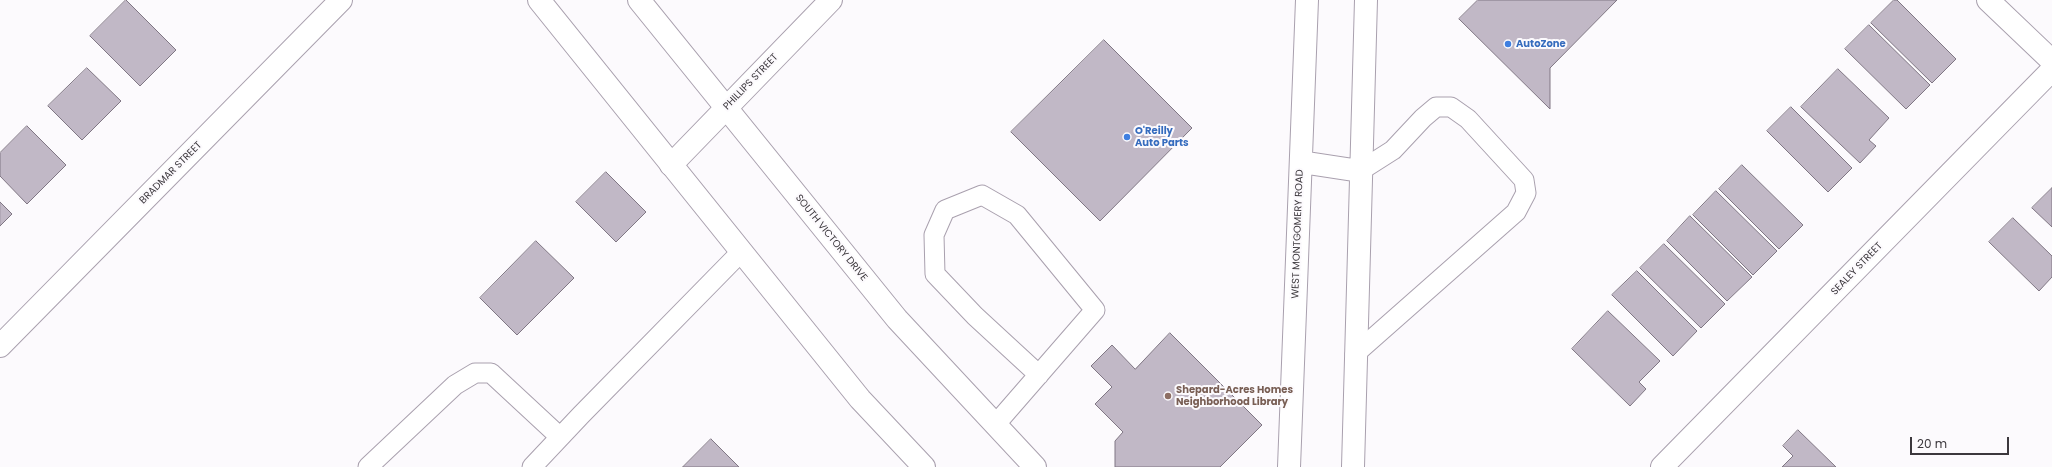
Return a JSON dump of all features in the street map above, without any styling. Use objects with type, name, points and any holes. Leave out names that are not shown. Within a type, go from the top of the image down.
[{"type":"main road","name":"BRADMAR STREET","points":[[0,346],[341,0]]},
{"type":"main road","points":[[539,0],[860,399],[924,467]]},
{"type":"main road","name":"SOUTH VICTORY DRIVE","points":[[639,0],[897,319],[1034,467]]},
{"type":"main road","name":"PHILLIPS STREET","points":[[671,164],[831,0]]},
{"type":"main road","name":"WEST MONTGOMERY ROAD","points":[[1289,467],[1307,0]]},
{"type":"main road","points":[[1353,467],[1360,171],[1366,0]]},
{"type":"main road","points":[[1988,0],[2052,61]]},
{"type":"main road","name":"SEALEY STREET","points":[[1662,467],[2052,70]]},
{"type":"main road","points":[[1301,162],[1360,171]]},
{"type":"lane","points":[[1355,354],[1516,212],[1526,194],[1524,180],[1468,118],[1451,107],[1436,107],[1423,118],[1394,150],[1360,171]]},
{"type":"lane","points":[[995,425],[1039,375],[1095,310],[1017,215],[982,195],[945,210],[934,235],[935,274],[975,316],[1039,375]]},
{"type":"lane","points":[[532,467],[741,252]]},
{"type":"lane","points":[[368,467],[454,385],[475,373],[491,373],[560,437]]},
{"type":"building","points":[[126,0],[176,50],[140,86],[90,36]]},
{"type":"building","points":[[1478,0],[1617,0],[1550,68],[1550,109],[1459,19]]},
{"type":"building","points":[[1894,0],[1897,0],[1956,59],[1932,83],[1871,23]]},
{"type":"building","points":[[1869,25],[1930,85],[1906,109],[1845,49]]},
{"type":"building","points":[[1104,40],[1192,128],[1100,221],[1011,132]]},
{"type":"building","points":[[87,68],[121,101],[82,140],[48,106]]},
{"type":"building","points":[[1838,69],[1889,118],[1869,140],[1876,146],[1860,163],[1801,107]]},
{"type":"building","points":[[1791,107],[1852,168],[1828,192],[1767,131]]},
{"type":"building","points":[[27,126],[66,165],[27,204],[0,176],[0,153]]},
{"type":"building","points":[[1742,165],[1803,225],[1779,249],[1719,189]]},
{"type":"building","points":[[606,172],[646,212],[616,242],[576,202]]},
{"type":"building","points":[[2052,188],[2052,227],[2032,208]]},
{"type":"building","points":[[1716,191],[1777,251],[1753,275],[1693,215]]},
{"type":"building","points":[[0,202],[12,214],[0,226]]},
{"type":"building","points":[[1690,216],[1752,277],[1727,301],[1667,241]]},
{"type":"building","points":[[2013,218],[2052,256],[2052,277],[2039,291],[1989,242]]},
{"type":"building","points":[[536,241],[574,278],[517,335],[480,298]]},
{"type":"building","points":[[1664,244],[1725,304],[1701,328],[1640,268]]},
{"type":"building","points":[[1637,271],[1697,331],[1673,356],[1612,295]]},
{"type":"building","points":[[1608,311],[1660,361],[1639,382],[1646,389],[1630,406],[1572,349]]},
{"type":"building","name":"Shepard-Acres Homes Neighborhood Library","points":[[1170,333],[1262,425],[1220,467],[1115,467],[1115,441],[1123,432],[1095,404],[1112,387],[1091,366],[1112,345],[1135,369]]},
{"type":"building","points":[[1798,430],[1836,467],[1782,467],[1793,456],[1783,446]]},
{"type":"building","points":[[711,439],[739,467],[683,467]]},
{"type":"place","name":"AutoZone","points":[[1508,44]]},
{"type":"place","name":"O'Reilly Auto Parts","points":[[1127,137]]},
{"type":"place","name":"Shepard-Acres Homes Neighborhood Library","points":[[1168,396]]}]
